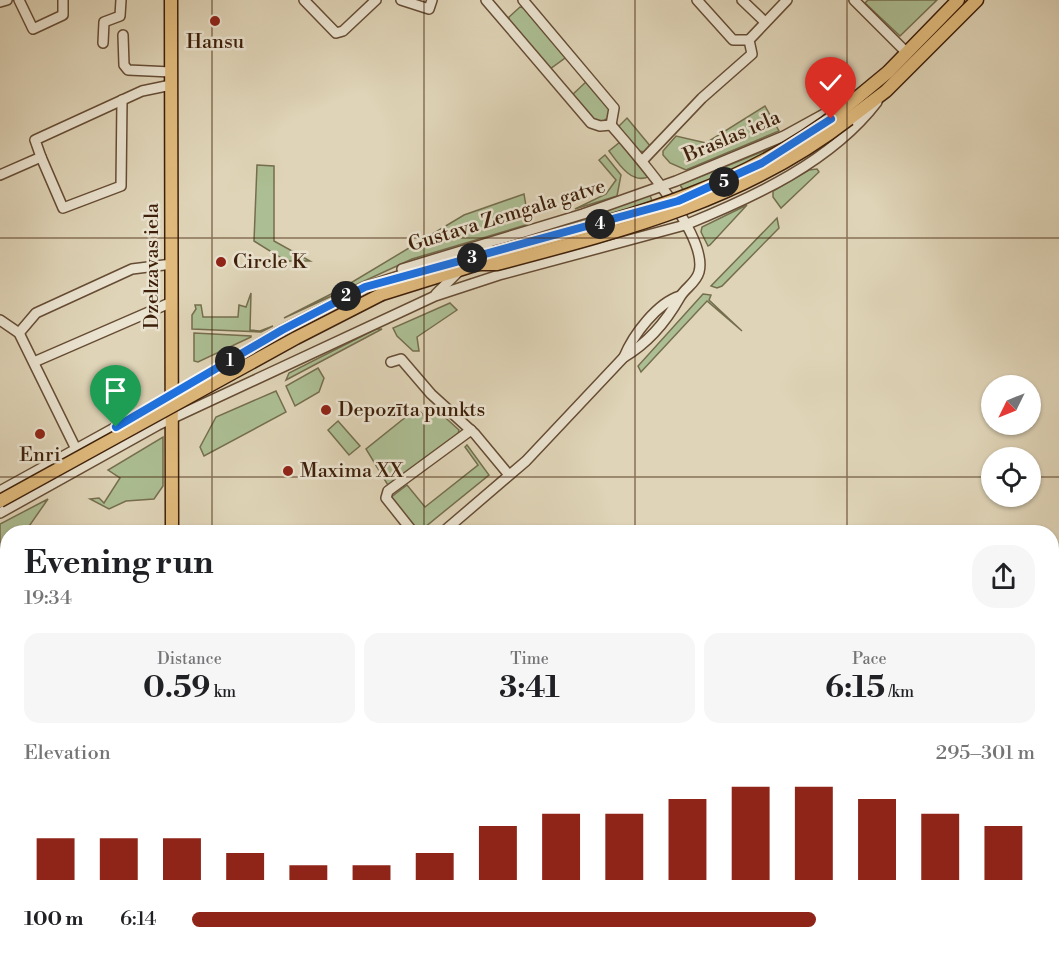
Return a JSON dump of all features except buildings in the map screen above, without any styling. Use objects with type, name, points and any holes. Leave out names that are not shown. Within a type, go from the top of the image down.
[{"type":"main road","name":"Dzelzavas iela","points":[[171,0],[171,525]]},
{"type":"main road","name":"Braslas iela","points":[[861,96],[958,0]]},
{"type":"main road","points":[[886,90],[976,2]]},
{"type":"main road","name":"Gustava Zemgala gatve","points":[[478,264],[494,253],[655,209],[708,189],[762,163],[886,90]]},
{"type":"main road","name":"Gustava Zemgala gatve","points":[[0,501],[296,338],[382,294],[462,268],[478,264],[497,264],[646,224],[693,207],[767,173],[810,148],[846,115],[861,96]]},
{"type":"street","points":[[0,2],[7,0]]},
{"type":"street","points":[[20,0],[33,28],[63,15],[63,0]]},
{"type":"street","points":[[103,43],[104,22],[120,16],[121,0]]},
{"type":"street","points":[[304,0],[336,33],[343,31],[376,0]]},
{"type":"street","points":[[401,0],[429,9],[432,0]]},
{"type":"street","points":[[486,0],[591,123],[600,126],[611,125]]},
{"type":"street","points":[[523,0],[614,108],[611,125]]},
{"type":"street","points":[[697,0],[733,40],[749,40],[787,0]]},
{"type":"street","points":[[742,0],[765,22]]},
{"type":"street","points":[[854,0],[907,53]]},
{"type":"street","points":[[123,35],[124,65],[128,70],[171,72]]},
{"type":"street","points":[[642,161],[702,98],[752,54],[749,40]]},
{"type":"street","points":[[122,100],[121,186],[63,208],[35,140],[122,100],[142,91],[171,85]]},
{"type":"street","points":[[685,225],[762,189],[819,157],[861,122],[886,90]]},
{"type":"street","name":"Braslas iela","points":[[662,186],[784,136],[849,99],[861,96]]},
{"type":"street","points":[[451,525],[509,476],[624,357],[639,348],[677,306],[680,296],[693,283],[700,270],[697,250],[662,186],[611,125]]},
{"type":"street","points":[[0,175],[41,157]]},
{"type":"street","name":"Gustava Zemgala gatve","points":[[0,491],[282,330],[381,278],[435,257],[583,214],[662,186]]},
{"type":"street","name":"Gustava Zemgala gatve","points":[[0,513],[170,419],[435,296],[499,275],[685,225]]},
{"type":"street","name":"Gustava Zemgala gatve","points":[[365,287],[414,271],[494,253]]},
{"type":"street","points":[[19,333],[36,313],[121,273],[138,267],[172,264]]},
{"type":"street","name":"Gustava Zemgala gatve","points":[[435,296],[462,268]]},
{"type":"street","points":[[34,362],[172,302]]},
{"type":"street","points":[[0,320],[19,333],[76,449]]},
{"type":"street","points":[[391,362],[401,359],[431,394],[471,430],[509,476]]},
{"type":"street","points":[[223,365],[225,382],[240,388]]},
{"type":"street","points":[[407,525],[386,498],[388,491],[471,430]]},
{"type":"green space","points":[[868,0],[937,0],[900,36],[865,3]]},
{"type":"green space","points":[[520,7],[525,8],[565,55],[565,58],[550,69],[509,22],[509,17]]},
{"type":"green space","points":[[587,81],[610,108],[611,115],[601,123],[595,122],[572,95]]},
{"type":"green space","points":[[765,106],[779,131],[686,170],[670,163],[663,155],[663,151],[676,136],[706,143]]},
{"type":"green space","points":[[627,118],[651,147],[645,152],[639,151],[618,127]]},
{"type":"green space","points":[[620,142],[648,177],[636,178],[616,161],[609,151]]},
{"type":"green space","points":[[779,145],[735,170],[684,191],[680,185]]},
{"type":"green space","points":[[605,155],[621,175],[617,196],[575,209],[606,194],[616,180],[599,160]]},
{"type":"green space","points":[[257,165],[274,166],[274,241],[310,261],[286,261],[254,241]]},
{"type":"green space","points":[[817,169],[819,172],[781,208],[773,197],[773,191],[809,170]]},
{"type":"green space","points":[[524,194],[529,224],[412,259],[284,318],[339,290],[464,215]]},
{"type":"green space","points":[[650,195],[652,201],[639,206],[446,260],[567,225]]},
{"type":"green space","points":[[747,205],[708,246],[701,232],[702,227]]},
{"type":"green space","points":[[777,218],[779,228],[722,286],[717,288],[711,286]]},
{"type":"green space","points":[[251,293],[250,330],[260,331],[273,326],[261,332],[192,329],[195,305],[201,305],[203,317],[238,317],[239,305],[246,307]]},
{"type":"green space","points":[[703,294],[711,295],[709,300],[742,331],[707,301],[641,372],[638,366]]},
{"type":"green space","points":[[450,303],[457,310],[417,337],[419,351],[413,351],[397,336],[393,328]]},
{"type":"green space","points":[[376,329],[382,329],[286,380],[289,373]]},
{"type":"green space","points":[[194,333],[251,337],[198,362],[194,361]]},
{"type":"green space","points":[[318,368],[324,378],[319,392],[295,406],[286,386]]},
{"type":"green space","points":[[276,391],[286,412],[204,456],[200,447],[216,417]]},
{"type":"green space","points":[[417,408],[424,416],[430,411],[434,415],[438,411],[459,430],[458,435],[389,487],[366,449]]},
{"type":"green space","points":[[338,421],[360,446],[349,455],[328,430]]},
{"type":"green space","points":[[163,437],[163,486],[154,499],[126,501],[109,509],[90,499],[99,498],[104,503],[120,478],[108,470]]},
{"type":"green space","points":[[467,445],[489,475],[427,525],[411,525],[390,498],[407,485],[425,507],[478,465],[465,447]]},
{"type":"green space","points":[[48,499],[30,525],[0,524]]},
{"type":"place","name":"Hansu","points":[[215,21]]},
{"type":"place","name":"Circle K","points":[[221,262]]},
{"type":"place","name":"Depozīta punkts","points":[[326,410]]},
{"type":"place","name":"Enri","points":[[40,434]]},
{"type":"place","name":"Maxima XX","points":[[288,471]]},
{"type":"route","points":[[116,427],[282,330],[365,287],[414,271],[494,253],[678,201],[762,163],[831,119]]}]
